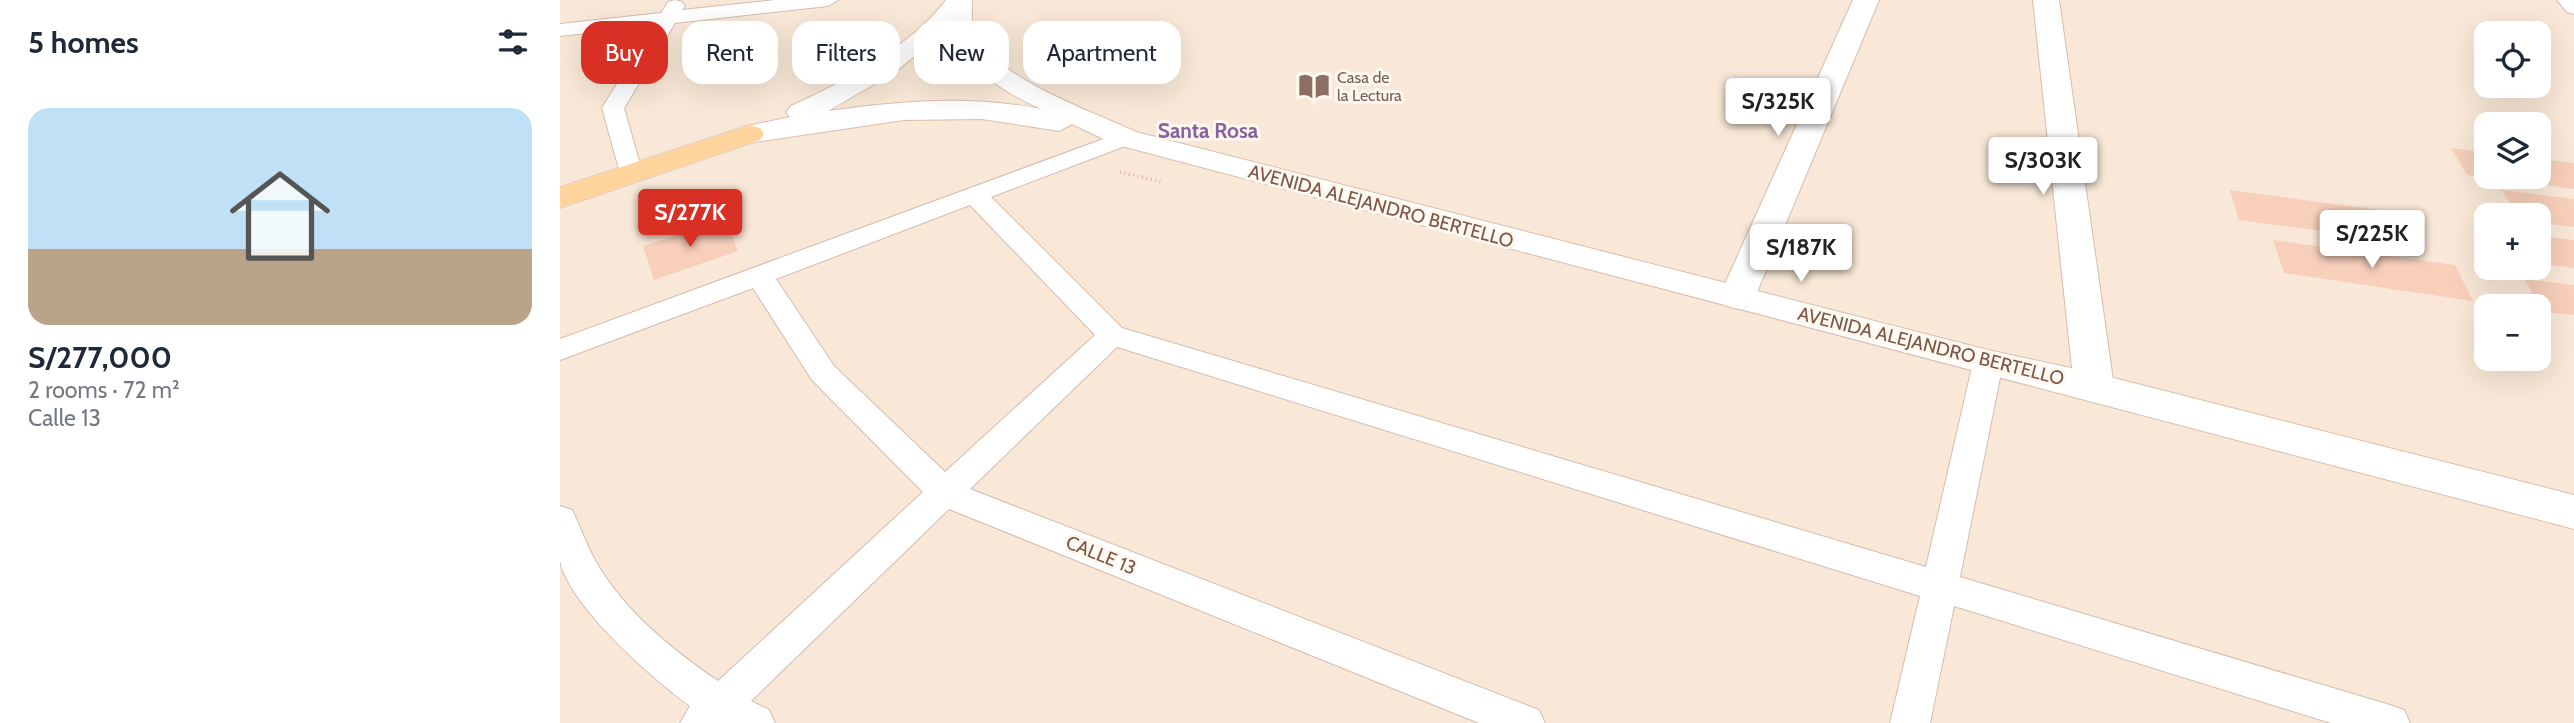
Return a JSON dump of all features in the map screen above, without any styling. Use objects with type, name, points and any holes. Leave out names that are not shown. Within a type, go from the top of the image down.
[{"type":"main road","points":[[1737,297],[1866,0]]},
{"type":"main road","points":[[2046,0],[2094,387]]},
{"type":"main road","name":"AVENIDA ALEJANDRO BERTELLO","points":[[958,3],[960,27],[990,68],[1017,87],[1125,138]]},
{"type":"main road","name":"AVENIDA ALEJANDRO BERTELLO","points":[[560,198],[749,134],[823,102],[884,68],[929,34],[958,3]]},
{"type":"main road","name":"AVENIDA ALEJANDRO BERTELLO","points":[[749,134],[834,117],[914,109],[976,110],[1044,118],[2574,512]]},
{"type":"street","points":[[560,30],[674,9],[828,0]]},
{"type":"street","points":[[2567,0],[2574,8]]},
{"type":"street","points":[[631,175],[613,108],[674,9]]},
{"type":"street","points":[[560,350],[1125,138]]},
{"type":"street","points":[[974,194],[1112,335],[2390,723]]},
{"type":"street","name":"CALLE 13","points":[[759,275],[823,373],[945,494],[1525,723]]},
{"type":"street","points":[[710,714],[1112,335]]},
{"type":"street","points":[[1910,723],[1988,363]]},
{"type":"street","points":[[560,520],[585,576],[627,632],[710,714],[755,723]]},
{"type":"shaded area","points":[[560,0],[2574,0],[2574,723],[560,723]]},
{"type":"building","points":[[2451,148],[2474,151],[2474,176],[2467,175]]},
{"type":"building","points":[[2551,160],[2574,163],[2574,189],[2551,186]]},
{"type":"building","points":[[2230,190],[2402,213],[2417,244],[2239,220]]},
{"type":"building","points":[[2502,190],[2574,199],[2574,227],[2551,224],[2551,203],[2510,203]]},
{"type":"building","points":[[725,219],[738,251],[654,280],[643,246]]},
{"type":"building","points":[[2551,237],[2574,240],[2574,268],[2551,265]]},
{"type":"building","points":[[2273,240],[2455,265],[2473,301],[2284,273]]},
{"type":"building","points":[[2525,280],[2574,285],[2574,315],[2551,313],[2551,294],[2533,294]]},
{"type":"place","name":"Casa de la Lectura","points":[[1314,86]]},
{"type":"district","name":"Santa Rosa","points":[[1208,130]]}]
